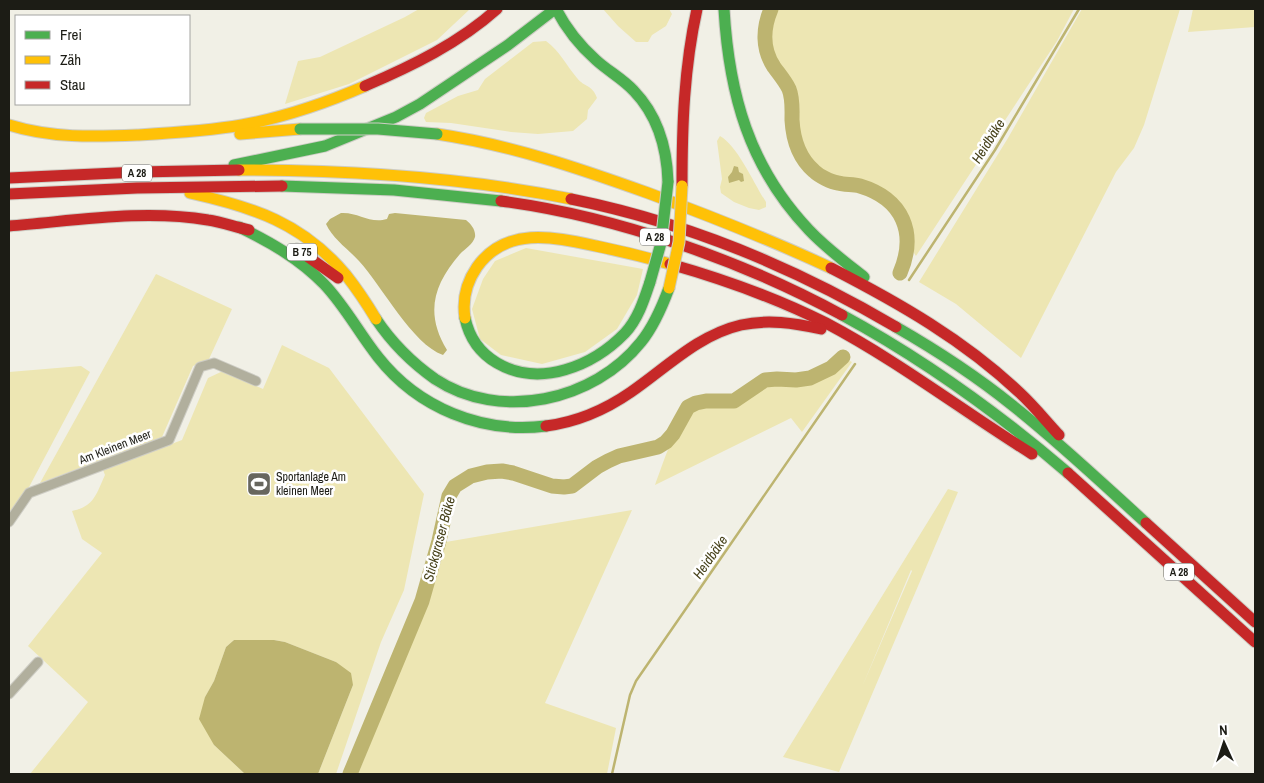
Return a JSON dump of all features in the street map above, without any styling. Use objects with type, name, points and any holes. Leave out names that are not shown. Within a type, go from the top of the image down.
[{"type":"highway","points":[[9,125],[31,132],[70,137],[201,131],[255,122],[330,101],[372,84],[443,48],[481,24],[497,9]]},
{"type":"highway","points":[[212,171],[325,146],[396,117],[420,104],[508,45],[556,9],[562,21],[586,51],[636,93],[652,115],[663,140],[668,167],[661,243],[650,282],[639,314],[626,333],[606,350],[584,363],[556,372],[532,375],[510,371],[492,362],[479,350],[469,334],[464,315],[464,293],[471,274],[483,258],[500,245],[523,238],[545,238],[579,242],[638,255],[696,271],[776,300],[854,339],[924,381],[1013,442],[1078,482]]},
{"type":"highway","points":[[166,187],[242,205],[274,217],[306,236],[338,266],[359,292],[391,340],[410,360],[424,372],[461,392],[499,402],[542,400],[565,395],[605,376],[622,362],[651,328],[669,288],[678,248],[682,186],[684,95],[690,42],[697,9]]},
{"type":"highway","points":[[724,9],[725,38],[734,97],[746,134],[764,171],[784,201],[808,230],[837,256],[891,299],[954,340],[1018,390],[1044,416],[1084,466]]},
{"type":"highway","points":[[168,133],[233,134],[300,130],[378,130],[437,134],[478,141],[530,153],[662,199],[775,243],[823,264],[891,299]]},
{"type":"highway","name":"A 28","points":[[9,178],[212,171],[331,172],[400,175],[466,181],[530,190],[588,202],[703,236],[759,258],[847,299],[888,322],[971,375],[1011,404],[1084,466],[1255,622]]},
{"type":"highway","name":"A 28","points":[[9,194],[166,187],[328,187],[457,195],[525,205],[585,218],[691,249],[732,264],[805,296],[879,335],[959,386],[1078,482],[1255,642]]},
{"type":"highway","points":[[9,226],[122,216],[162,216],[208,220],[238,228],[277,247],[322,282],[344,308],[378,357],[411,390],[432,404],[454,415],[496,426],[515,428],[539,427],[569,422],[587,416],[620,399],[696,345],[721,332],[744,324],[774,321],[799,323],[854,339]]},
{"type":"highway","name":"B 75","points":[[238,228],[257,232],[287,244],[302,252],[359,292]]},
{"type":"street","name":"Am Kleinen Meer","points":[[9,522],[28,493],[170,440],[200,367],[214,363],[256,381]]},
{"type":"street","points":[[9,694],[38,662]]},
{"type":"shaded area","points":[[419,9],[470,9],[437,40],[349,84],[285,104],[298,61],[320,57]]},
{"type":"shaded area","points":[[603,9],[669,9],[672,14],[666,26],[652,35],[648,42],[636,42]]},
{"type":"shaded area","points":[[773,9],[1074,9],[1057,41],[916,256],[912,250],[905,210],[892,195],[877,189],[840,181],[814,162],[803,147],[798,130],[795,97],[768,50],[767,27]]},
{"type":"shaded area","points":[[1082,9],[1180,9],[1144,125],[1134,148],[1116,172],[1021,358],[956,304],[919,282],[1008,138]]},
{"type":"shaded area","points":[[1193,9],[1255,9],[1255,27],[1188,32]]},
{"type":"shaded area","points":[[546,41],[580,81],[593,90],[597,98],[588,110],[587,119],[573,131],[538,134],[451,123],[426,122],[424,118],[426,113],[458,96],[478,90],[485,79],[533,42]]},
{"type":"shaded area","points":[[720,136],[727,141],[739,157],[766,202],[766,207],[759,210],[749,208],[734,202],[721,193],[722,179],[717,141]]},
{"type":"shaded area","points":[[734,166],[738,167],[739,172],[743,174],[744,181],[741,182],[739,180],[729,183],[728,177]]},
{"type":"shaded area","points":[[341,213],[381,220],[387,219],[389,214],[395,213],[466,220],[471,225],[475,232],[474,240],[460,254],[443,277],[435,300],[436,324],[447,350],[443,355],[431,349],[409,327],[368,272],[333,234],[326,224],[330,219]]},
{"type":"shaded area","points":[[526,248],[643,269],[637,295],[617,329],[585,352],[542,364],[501,355],[480,339],[472,309],[483,279],[495,261]]},
{"type":"shaded area","points":[[156,274],[232,309],[209,359],[193,366],[162,437],[40,483]]},
{"type":"shaded area","points":[[282,345],[329,368],[424,494],[404,590],[381,642],[336,774],[318,774],[353,685],[336,662],[285,642],[274,640],[234,640],[226,647],[214,681],[205,697],[214,745],[245,774],[30,774],[88,702],[28,646],[102,553],[82,539],[72,511],[86,506],[94,498],[105,475],[103,470],[182,440],[208,378],[223,371],[263,389]]},
{"type":"shaded area","points":[[846,359],[852,362],[802,432],[791,418],[655,485],[680,424],[696,407],[734,403],[771,384],[801,385],[814,382],[832,372]]},
{"type":"shaded area","points":[[81,366],[90,372],[28,489],[9,513],[9,372]]},
{"type":"shaded area","points":[[948,489],[958,492],[839,772],[783,757]],"holes":[[[911,570],[912,571],[862,687]]]},
{"type":"shaded area","points":[[632,510],[545,703],[616,728],[607,774],[358,774],[430,596],[440,543]]},
{"type":"shaded area","points":[[234,640],[274,640],[285,642],[336,662],[351,673],[353,685],[318,774],[245,774],[214,745],[199,719],[205,697],[214,681],[226,647]]},
{"type":"waterway","name":"Stickgraser Bäke","points":[[771,9],[765,31],[767,53],[789,89],[792,100],[794,134],[801,154],[809,166],[822,177],[843,184],[860,186],[875,192],[887,199],[896,209],[906,231],[907,244],[900,273]]},
{"type":"waterway","name":"Heidbäke","points":[[909,280],[995,150],[1079,9]]},
{"type":"waterway","name":"Stickgraser Bäke","points":[[350,774],[422,601],[439,541],[449,496],[455,486],[471,476],[502,471],[552,486],[572,486],[608,461],[619,456],[658,447],[666,442],[673,434],[688,407],[696,403],[734,401],[765,380],[810,378],[831,368],[843,357]]},
{"type":"waterway","name":"Heidbäke","points":[[612,774],[630,695],[636,681],[855,364]]},
{"type":"traffic: fast","points":[[234,165],[325,146],[396,117],[420,104],[508,45],[555,9]]},
{"type":"traffic: fast","points":[[556,9],[569,30],[584,48],[630,87],[649,111],[663,145],[668,182]]},
{"type":"traffic: fast","points":[[724,9],[731,71],[737,100],[757,155],[771,181],[788,206],[809,230],[864,277]]},
{"type":"traffic: fast","points":[[300,129],[378,129],[437,134]]},
{"type":"traffic: fast","points":[[650,282],[661,243],[668,182]]},
{"type":"traffic: fast","points":[[282,186],[394,190],[501,201]]},
{"type":"traffic: fast","points":[[239,227],[284,252],[315,275],[339,301],[371,348],[394,375],[432,403],[453,414],[498,426],[546,426]]},
{"type":"traffic: fast","points":[[465,318],[469,332],[476,344],[497,363],[531,374],[565,370],[582,364],[598,355],[625,333],[634,322],[650,282]]},
{"type":"traffic: fast","points":[[376,319],[402,352],[418,366],[435,379],[461,392],[488,400],[516,402],[545,399],[572,391],[598,379],[621,362],[641,342],[650,329],[669,288]]},
{"type":"traffic: fast","points":[[842,315],[902,350],[959,388],[1068,473]]},
{"type":"traffic: fast","points":[[896,327],[956,364],[998,394],[1063,448],[1146,523]]},
{"type":"traffic: slow","points":[[9,125],[41,132],[88,136],[137,135],[203,130],[242,125],[290,114],[365,86]]},
{"type":"traffic: slow","points":[[240,134],[300,129]]},
{"type":"traffic: slow","points":[[437,134],[491,144],[544,158],[596,175],[717,219],[831,268]]},
{"type":"traffic: slow","points":[[239,170],[323,171],[406,176],[489,185],[571,199]]},
{"type":"traffic: slow","points":[[669,288],[679,242],[682,186]]},
{"type":"traffic: slow","points":[[190,193],[256,211],[276,220],[312,242],[330,257],[346,275],[376,319]]},
{"type":"traffic: slow","points":[[465,318],[464,304],[466,291],[477,267],[489,254],[502,245],[516,240],[532,238],[564,240],[670,264]]},
{"type":"traffic: jam","points":[[365,86],[434,53],[467,33],[497,9]]},
{"type":"traffic: jam","points":[[682,186],[685,97],[689,53],[697,9]]},
{"type":"traffic: jam","points":[[9,178],[138,172],[239,170]]},
{"type":"traffic: jam","points":[[9,194],[137,188],[282,186]]},
{"type":"traffic: jam","points":[[571,199],[656,220],[739,250],[819,285],[896,327]]},
{"type":"traffic: jam","points":[[501,201],[588,217],[676,243],[762,276],[842,315]]},
{"type":"traffic: jam","points":[[9,226],[108,217],[159,216],[208,220],[249,230]]},
{"type":"traffic: jam","points":[[297,249],[338,278]]},
{"type":"traffic: jam","points":[[670,264],[749,290],[788,305],[826,323],[879,353],[1032,454]]},
{"type":"traffic: jam","points":[[831,268],[906,309],[954,339],[1020,393],[1059,435]]},
{"type":"traffic: jam","points":[[546,426],[580,418],[611,404],[631,392],[683,353],[725,330],[751,323],[771,322],[821,329]]},
{"type":"traffic: jam","points":[[1068,473],[1255,642]]},
{"type":"traffic: jam","points":[[1146,523],[1255,622]]},
{"type":"place","name":"Sportanlage Am kleinen Meer","points":[[259,484]]}]
